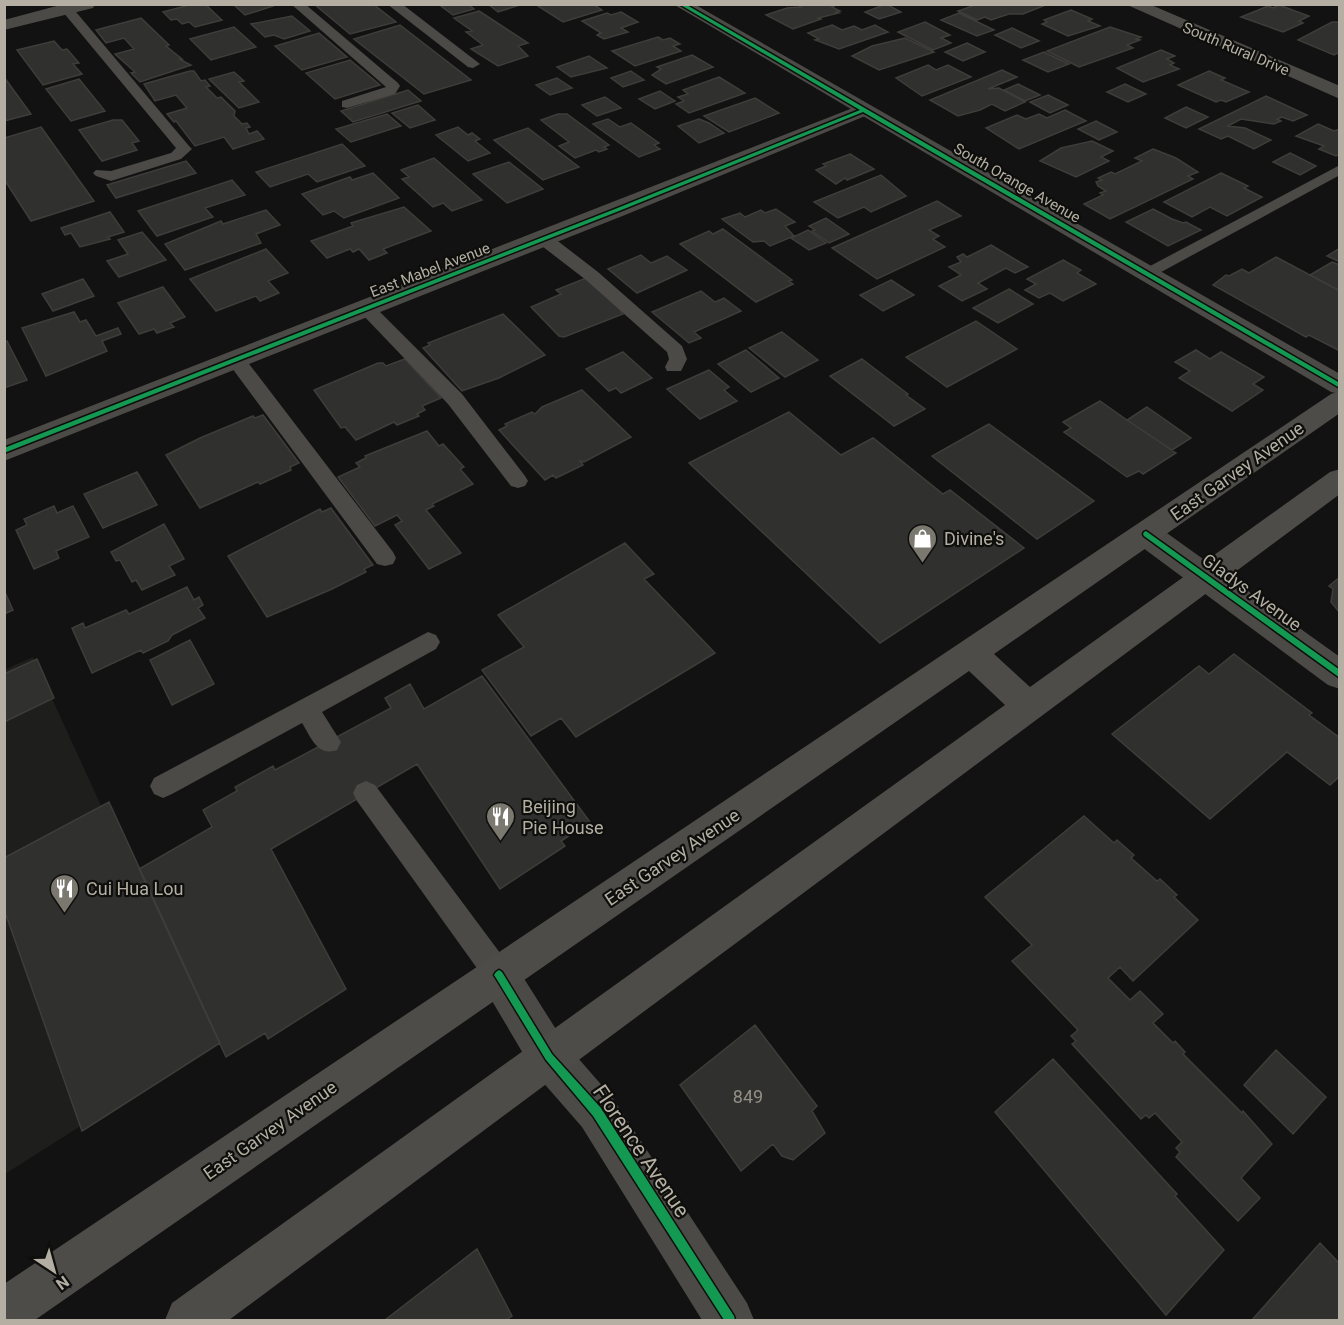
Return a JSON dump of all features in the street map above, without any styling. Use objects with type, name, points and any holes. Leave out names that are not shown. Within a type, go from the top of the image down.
[{"type":"main road","name":"East Garvey Avenue","points":[[4,1313],[1340,400]]},
{"type":"main road","points":[[189,1320],[1340,479]]},
{"type":"main road","points":[[971,653],[1028,706]]},
{"type":"street","points":[[4,25],[87,4]]},
{"type":"street","name":"South Orange Avenue","points":[[681,4],[1340,386]]},
{"type":"street","name":"South Rural Drive","points":[[1133,4],[1340,93]]},
{"type":"street","name":"East Mabel Avenue","points":[[4,451],[544,239],[863,110]]},
{"type":"street","name":"Gladys Avenue","points":[[1146,534],[1340,675]]},
{"type":"street","name":"Florence Avenue","points":[[499,975],[549,1057],[597,1112],[730,1320]]},
{"type":"lane","points":[[297,4],[393,86],[390,91],[347,104]]},
{"type":"lane","points":[[393,4],[473,64]]},
{"type":"lane","points":[[67,9],[184,149],[176,156],[111,176],[101,173]]},
{"type":"lane","points":[[1146,273],[1340,169]]},
{"type":"lane","points":[[544,239],[592,276],[675,350],[678,359],[674,367]]},
{"type":"lane","points":[[367,309],[455,399],[518,481]]},
{"type":"lane","points":[[236,360],[385,558]]},
{"type":"lane","points":[[163,786],[428,642]]},
{"type":"lane","points":[[307,709],[328,742]]},
{"type":"lane","points":[[366,793],[499,975]]},
{"type":"shaded area","points":[[33,657],[210,1044],[5,1174],[4,670]]},
{"type":"building","points":[[193,4],[205,4],[222,20],[195,27],[189,22],[182,24],[177,19],[171,20],[163,12]]},
{"type":"building","points":[[233,4],[272,4],[273,6],[245,15]]},
{"type":"building","points":[[314,4],[373,4],[396,22],[350,34]]},
{"type":"building","points":[[468,4],[474,9],[453,15],[441,6]]},
{"type":"building","points":[[488,4],[523,4],[498,12]]},
{"type":"building","points":[[542,4],[600,4],[596,6],[602,10],[563,22],[538,6]]},
{"type":"building","points":[[797,4],[838,4],[832,7],[840,11],[793,29],[766,15],[787,8],[801,7]]},
{"type":"building","points":[[886,4],[901,12],[879,19],[865,12]]},
{"type":"building","points":[[978,4],[1048,4],[1023,14],[1009,14],[991,20],[985,17],[977,20],[958,11]]},
{"type":"building","points":[[1279,5],[1309,16],[1299,21],[1303,23],[1283,32],[1241,17],[1268,6],[1273,8]]},
{"type":"building","points":[[1071,10],[1092,19],[1088,21],[1100,26],[1068,36],[1042,24],[1047,22],[1044,20]]},
{"type":"building","points":[[479,11],[528,43],[518,46],[528,56],[498,66],[471,49],[483,45],[466,32],[472,31],[454,18]]},
{"type":"building","points":[[621,12],[638,22],[621,28],[628,32],[604,39],[597,35],[601,33],[582,21],[607,13],[611,15]]},
{"type":"building","points":[[959,13],[994,30],[977,36],[941,20]]},
{"type":"building","points":[[292,16],[310,31],[284,39],[274,35],[265,37],[251,24]]},
{"type":"building","points":[[141,18],[169,45],[166,46],[182,59],[179,59],[191,65],[140,82],[131,73],[135,72],[115,54],[134,49],[124,38],[106,43],[96,30]]},
{"type":"building","points":[[925,22],[950,35],[941,38],[951,43],[933,50],[898,32]]},
{"type":"building","points":[[1332,22],[1340,22],[1340,52],[1334,55],[1298,40]]},
{"type":"building","points":[[400,25],[471,80],[424,94],[354,39]]},
{"type":"building","points":[[832,25],[842,30],[854,26],[862,30],[875,25],[888,32],[839,49],[815,40],[819,39],[808,33]]},
{"type":"building","points":[[234,27],[256,47],[211,60],[190,39]]},
{"type":"building","points":[[1110,27],[1141,37],[1136,39],[1140,40],[1127,45],[1133,48],[1079,67],[1047,51]]},
{"type":"building","points":[[1012,28],[1039,41],[1021,48],[995,35]]},
{"type":"building","points":[[319,33],[347,57],[302,70],[275,46]]},
{"type":"building","points":[[658,37],[663,40],[670,38],[680,44],[673,46],[681,51],[635,66],[612,51]]},
{"type":"building","points":[[905,38],[934,52],[879,70],[852,56],[872,46]]},
{"type":"building","points":[[54,41],[62,50],[67,49],[79,63],[73,64],[82,74],[43,85],[17,50]]},
{"type":"building","points":[[967,43],[985,52],[963,61],[945,52]]},
{"type":"building","points":[[1161,50],[1175,56],[1167,59],[1174,63],[1170,65],[1179,69],[1143,82],[1117,68]]},
{"type":"building","points":[[1044,52],[1069,64],[1048,72],[1023,60]]},
{"type":"building","points":[[692,55],[713,67],[666,84],[652,75],[661,69],[657,67]]},
{"type":"building","points":[[589,56],[607,68],[571,77],[557,67]]},
{"type":"building","points":[[350,60],[380,85],[335,99],[306,73]]},
{"type":"building","points":[[928,65],[936,70],[948,65],[971,77],[922,96],[896,78]]},
{"type":"building","points":[[1002,70],[1017,77],[988,89],[999,88],[1025,102],[1005,111],[992,104],[958,116],[930,100]]},
{"type":"building","points":[[194,71],[201,81],[205,80],[210,86],[206,87],[217,98],[221,97],[235,111],[234,116],[242,124],[247,123],[250,127],[246,128],[249,134],[257,131],[264,139],[233,149],[224,137],[195,146],[176,121],[174,122],[167,114],[187,108],[176,95],[155,101],[144,84]]},
{"type":"building","points":[[631,71],[644,80],[623,87],[611,78]]},
{"type":"building","points":[[1209,71],[1225,78],[1221,80],[1249,92],[1226,102],[1221,100],[1216,102],[1178,85]]},
{"type":"building","points":[[234,72],[244,81],[239,82],[259,102],[239,108],[209,79]]},
{"type":"building","points":[[4,77],[31,114],[4,121]]},
{"type":"building","points":[[719,77],[745,93],[689,113],[676,104],[684,101],[678,97],[688,94],[683,90]]},
{"type":"building","points":[[557,78],[572,88],[550,95],[536,85]]},
{"type":"building","points":[[79,79],[105,111],[71,121],[46,89]]},
{"type":"building","points":[[1018,84],[1040,95],[1025,101],[1004,90]]},
{"type":"building","points":[[1125,84],[1146,94],[1128,102],[1107,92]]},
{"type":"building","points":[[408,90],[421,101],[353,122],[341,111]]},
{"type":"building","points":[[660,91],[675,101],[655,109],[639,99]]},
{"type":"building","points":[[1048,95],[1068,105],[1050,113],[1030,102]]},
{"type":"building","points":[[1266,96],[1307,115],[1293,121],[1282,117],[1277,119],[1281,121],[1274,124],[1241,119],[1228,126],[1245,128],[1271,140],[1254,149],[1228,136],[1221,139],[1199,129]]},
{"type":"building","points":[[605,97],[621,108],[597,116],[582,105]]},
{"type":"building","points":[[755,98],[779,113],[729,132],[704,116]]},
{"type":"building","points":[[418,105],[435,120],[410,128],[392,113]]},
{"type":"building","points":[[1186,107],[1208,117],[1186,128],[1165,118]]},
{"type":"building","points":[[1065,110],[1086,121],[1019,149],[986,128],[1017,115],[1026,119],[1039,114],[1047,118]]},
{"type":"building","points":[[387,114],[401,126],[351,142],[336,129]]},
{"type":"building","points":[[558,114],[567,114],[609,145],[604,147],[607,149],[599,152],[596,150],[575,158],[559,146],[569,142],[541,120]]},
{"type":"building","points":[[608,119],[620,127],[631,123],[659,143],[654,145],[660,149],[639,157],[593,124]]},
{"type":"building","points":[[699,119],[724,133],[699,143],[678,126]]},
{"type":"building","points":[[113,120],[122,120],[139,141],[132,143],[137,150],[102,161],[79,130]]},
{"type":"building","points":[[1096,121],[1117,132],[1099,140],[1078,129]]},
{"type":"building","points":[[1318,124],[1334,131],[1340,129],[1340,154],[1336,156],[1319,149],[1324,146],[1296,136]]},
{"type":"building","points":[[41,127],[94,201],[31,221],[4,179],[4,138]]},
{"type":"building","points":[[458,127],[468,135],[472,133],[480,139],[475,141],[490,153],[468,161],[436,135]]},
{"type":"building","points":[[528,128],[579,167],[543,180],[494,140]]},
{"type":"building","points":[[1092,141],[1113,151],[1101,157],[1109,161],[1076,177],[1040,161],[1061,148]]},
{"type":"building","points":[[342,144],[365,166],[317,182],[308,174],[270,187],[256,172]]},
{"type":"building","points":[[1153,149],[1176,158],[1198,172],[1188,176],[1193,179],[1110,219],[1084,204],[1103,195],[1100,193],[1106,191],[1098,186],[1096,182],[1102,180],[1098,178],[1111,172],[1115,174],[1142,161],[1135,158]]},
{"type":"building","points":[[1290,153],[1316,166],[1300,175],[1273,162]]},
{"type":"building","points":[[850,154],[874,169],[847,180],[845,178],[836,184],[816,170],[826,166],[823,164]]},
{"type":"building","points":[[434,158],[482,200],[452,211],[443,203],[433,207],[402,179],[409,177],[401,170]]},
{"type":"building","points":[[186,161],[196,173],[116,198],[107,185]]},
{"type":"building","points":[[509,162],[543,189],[507,203],[473,174]]},
{"type":"building","points":[[373,173],[399,198],[344,218],[334,211],[323,215],[302,194],[350,177],[352,180]]},
{"type":"building","points":[[1221,173],[1248,186],[1244,188],[1262,197],[1227,216],[1210,207],[1192,217],[1164,202]]},
{"type":"building","points":[[881,175],[906,196],[871,212],[864,207],[838,218],[814,202]]},
{"type":"building","points":[[232,180],[245,195],[205,208],[213,217],[157,236],[138,211]]},
{"type":"building","points":[[937,201],[961,216],[929,230],[939,236],[933,239],[945,247],[877,279],[832,248]]},
{"type":"building","points":[[404,207],[431,231],[383,249],[387,253],[369,260],[359,249],[353,252],[350,249],[327,258],[311,241],[353,226],[351,223]]},
{"type":"building","points":[[776,209],[795,222],[785,226],[794,236],[770,246],[764,241],[753,242],[722,219],[740,213],[745,217],[761,210],[765,213]]},
{"type":"building","points":[[1153,209],[1201,230],[1168,246],[1126,222]]},
{"type":"building","points":[[266,210],[280,225],[256,234],[261,243],[185,270],[165,244],[221,221],[223,224]]},
{"type":"building","points":[[110,212],[124,232],[108,237],[110,239],[80,247],[71,233],[65,235],[61,228]]},
{"type":"building","points":[[826,218],[849,234],[829,243],[812,231],[815,230],[809,226]]},
{"type":"building","points":[[723,229],[792,280],[789,281],[793,284],[756,302],[680,244],[709,231],[713,234]]},
{"type":"building","points":[[808,230],[826,243],[809,250],[791,238]]},
{"type":"building","points":[[142,232],[166,260],[119,277],[107,261],[128,254],[118,240]]},
{"type":"building","points":[[991,245],[1028,267],[1015,273],[1006,268],[978,283],[987,289],[962,301],[939,286],[961,275],[949,267],[961,262],[957,257],[963,254],[967,257]]},
{"type":"building","points":[[1340,248],[1340,262],[1327,256]]},
{"type":"building","points":[[266,249],[288,273],[268,281],[279,293],[260,301],[256,296],[216,311],[190,279]]},
{"type":"building","points":[[641,255],[651,263],[667,256],[687,270],[637,293],[608,269]]},
{"type":"building","points":[[1276,257],[1340,291],[1340,351],[1309,335],[1306,337],[1213,285],[1226,275],[1229,276],[1242,269],[1249,273]]},
{"type":"building","points":[[1063,260],[1081,270],[1077,273],[1096,284],[1063,301],[1050,293],[1039,298],[1025,290],[1036,284],[1027,279]]},
{"type":"building","points":[[1332,262],[1340,265],[1340,291],[1310,275]]},
{"type":"building","points":[[586,278],[624,311],[621,312],[623,314],[564,337],[559,336],[531,307],[561,294],[556,290]]},
{"type":"building","points":[[83,279],[94,296],[53,311],[42,294]]},
{"type":"building","points":[[891,280],[914,295],[883,311],[860,295]]},
{"type":"building","points":[[163,287],[185,317],[170,323],[174,327],[157,333],[154,329],[139,334],[118,303]]},
{"type":"building","points":[[1009,289],[1033,304],[998,323],[973,308]]},
{"type":"building","points":[[701,291],[715,302],[724,298],[741,311],[694,332],[701,338],[689,343],[652,312]]},
{"type":"building","points":[[74,312],[80,322],[86,320],[96,336],[118,328],[121,334],[102,341],[107,351],[46,376],[22,328]]},
{"type":"building","points":[[503,314],[545,355],[499,378],[462,391],[423,348],[430,345],[428,343]]},
{"type":"building","points":[[976,321],[1017,349],[947,387],[906,357]]},
{"type":"building","points":[[782,332],[818,360],[785,377],[749,348]]},
{"type":"building","points":[[7,341],[27,380],[4,388],[4,342]]},
{"type":"building","points":[[746,350],[779,378],[751,392],[718,364]]},
{"type":"building","points":[[1196,350],[1210,359],[1221,352],[1264,377],[1253,384],[1263,390],[1232,411],[1179,378],[1190,371],[1175,362]]},
{"type":"building","points":[[623,352],[652,378],[621,393],[616,388],[609,391],[586,369]]},
{"type":"building","points":[[405,359],[441,398],[422,406],[425,410],[417,414],[419,416],[397,425],[394,422],[356,440],[345,427],[341,428],[314,390],[378,363],[386,366]]},
{"type":"building","points":[[862,359],[925,409],[894,426],[830,376]]},
{"type":"building","points":[[709,370],[729,387],[724,390],[737,401],[700,419],[667,389]]},
{"type":"building","points":[[582,390],[631,437],[584,462],[580,461],[583,465],[556,478],[553,475],[545,480],[499,430],[507,426],[505,424],[532,412],[535,414],[542,407]]},
{"type":"building","points":[[1100,401],[1176,453],[1143,474],[1139,471],[1127,477],[1064,432],[1071,428],[1063,422]]},
{"type":"building","points":[[1147,407],[1191,438],[1172,450],[1127,420]]},
{"type":"building","points":[[789,412],[841,455],[873,438],[943,494],[950,490],[1024,548],[880,643],[689,463]]},
{"type":"building","points":[[263,415],[299,463],[290,467],[291,470],[200,508],[166,455],[253,416],[255,418]]},
{"type":"building","points":[[989,424],[1094,501],[1037,539],[932,456]]},
{"type":"building","points":[[427,431],[439,446],[443,444],[464,467],[460,469],[473,484],[432,504],[434,506],[426,510],[461,553],[429,569],[395,525],[402,521],[397,515],[375,526],[338,477],[360,467],[356,463],[366,458],[365,456]]},
{"type":"building","points":[[137,472],[157,505],[103,528],[84,494]]},
{"type":"building","points":[[54,506],[57,513],[73,506],[89,537],[56,551],[59,558],[34,569],[16,530],[27,525],[24,519]]},
{"type":"building","points":[[331,508],[373,565],[364,569],[366,572],[332,589],[267,617],[228,556],[320,509],[322,512]]},
{"type":"building","points":[[164,524],[184,559],[169,566],[175,575],[142,590],[136,580],[132,582],[120,560],[116,561],[111,552]]},
{"type":"building","points":[[625,543],[654,574],[644,579],[715,653],[576,737],[561,718],[531,736],[482,670],[524,647],[498,615]]},
{"type":"building","points":[[1340,577],[1340,613],[1331,602],[1333,589],[1329,586]]},
{"type":"building","points":[[187,587],[194,600],[199,597],[203,605],[198,608],[205,618],[172,635],[168,641],[143,653],[141,650],[92,673],[72,628],[83,623],[85,628],[126,610],[129,614]]},
{"type":"building","points":[[4,590],[13,610],[4,614]]},
{"type":"building","points":[[190,640],[214,684],[172,705],[150,660]]},
{"type":"building","points":[[1234,654],[1312,713],[1309,715],[1340,738],[1340,776],[1330,785],[1287,752],[1210,819],[1112,734],[1199,666],[1209,674]]},
{"type":"building","points":[[37,659],[54,698],[4,722],[4,674]]},
{"type":"building","points":[[482,676],[590,822],[561,841],[565,846],[500,889],[417,764],[271,849],[346,989],[268,1039],[265,1033],[226,1057],[139,869],[212,827],[203,810],[237,791],[235,787],[273,766],[275,770],[391,708],[385,698],[410,684],[424,709]]},
{"type":"building","points":[[109,802],[220,1043],[82,1131],[4,909],[4,858]]},
{"type":"building","points":[[1084,816],[1114,843],[1117,840],[1134,855],[1131,858],[1157,881],[1160,879],[1177,895],[1174,897],[1198,920],[1133,981],[1120,967],[1108,978],[1130,1000],[1140,991],[1163,1014],[1153,1023],[1173,1043],[1175,1041],[1185,1052],[1183,1054],[1242,1113],[1243,1111],[1272,1144],[1241,1178],[1260,1198],[1238,1221],[1176,1157],[1180,1152],[1176,1148],[1182,1142],[1155,1113],[1149,1118],[1146,1115],[1141,1119],[1072,1044],[1076,1041],[1071,1036],[1078,1030],[1012,961],[1032,945],[985,897]]},
{"type":"building","points":[[755,1025],[817,1106],[812,1111],[825,1133],[793,1160],[782,1156],[773,1144],[741,1171],[680,1085]]},
{"type":"building","points":[[1276,1050],[1326,1097],[1293,1134],[1244,1085]]},
{"type":"building","points":[[1053,1059],[1177,1194],[1175,1196],[1224,1250],[1166,1315],[995,1112]]},
{"type":"building","points":[[1320,1243],[1340,1264],[1340,1320],[1252,1320]]},
{"type":"building","points":[[477,1249],[512,1316],[506,1320],[385,1320]]},
{"type":"cycle path","points":[[681,4],[1340,386]]},
{"type":"cycle path","points":[[4,451],[617,210],[863,110]]},
{"type":"cycle path","points":[[1146,534],[1340,675]]},
{"type":"cycle path","points":[[499,975],[549,1057],[597,1112],[730,1320]]},
{"type":"place","name":"Divine's","points":[[923,564]]},
{"type":"place","name":"Beijing Pie House","points":[[501,842]]},
{"type":"place","name":"Cui Hua Lou","points":[[65,914]]}]
